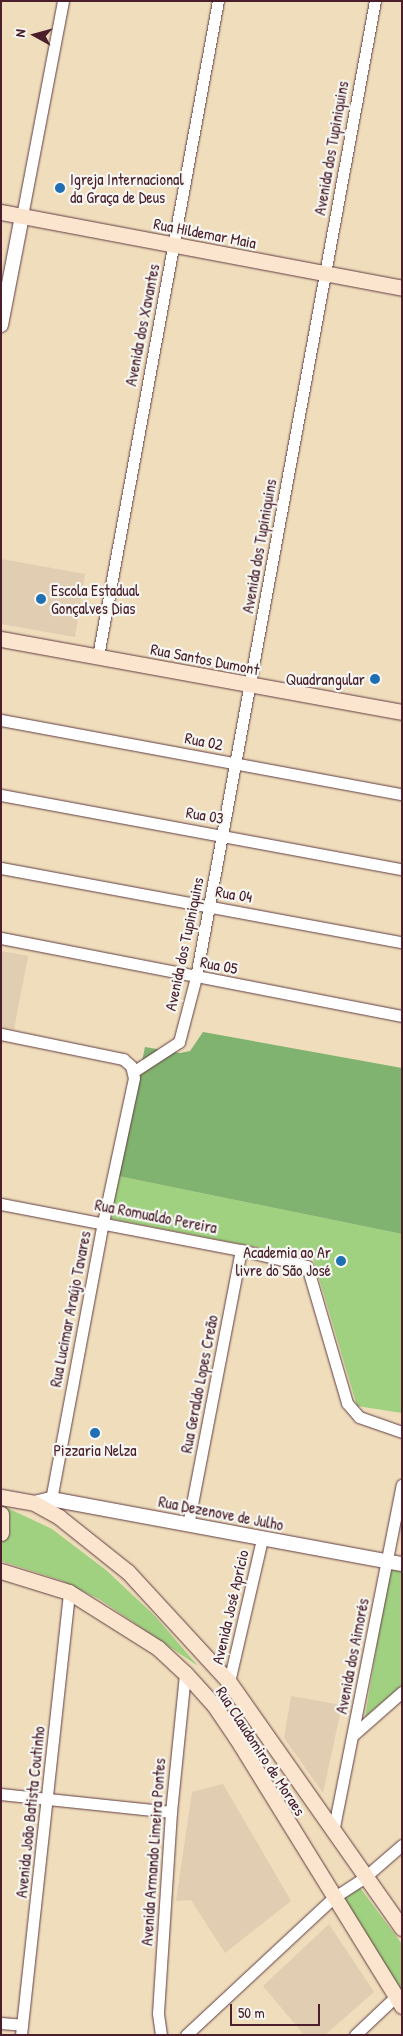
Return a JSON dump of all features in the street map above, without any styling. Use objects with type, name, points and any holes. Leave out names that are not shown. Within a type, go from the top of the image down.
[{"type":"main road","name":"Rua Hildemar Maia","points":[[1,212],[402,288]]},
{"type":"main road","name":"Rua Santos Dumont","points":[[1,639],[402,712]]},
{"type":"main road","name":"Rua Claudomiro de Moraes","points":[[1,1497],[34,1503],[59,1517],[128,1572],[229,1682],[402,1928]]},
{"type":"main road","points":[[1,1514],[1,1533]]},
{"type":"main road","name":"Rua Claudomiro de Moraes","points":[[1,1571],[69,1592],[158,1648],[185,1672],[214,1705],[237,1739],[398,2002]]},
{"type":"street","points":[[1,325],[63,1]]},
{"type":"street","name":"Avenida dos Xavantes","points":[[98,656],[218,1]]},
{"type":"street","name":"Avenida dos Tupiniquins","points":[[132,1069],[179,1042],[196,977],[375,1]]},
{"type":"street","name":"Rua 02","points":[[1,720],[402,794]]},
{"type":"street","name":"Rua 03","points":[[1,795],[402,869]]},
{"type":"street","name":"Rua 04","points":[[1,868],[402,942]]},
{"type":"street","name":"Rua 05","points":[[1,938],[402,1016]]},
{"type":"street","points":[[2,1037],[123,1059],[132,1069]]},
{"type":"street","name":"Rua Lucimar Araújo Tavares","points":[[51,1499],[132,1069]]},
{"type":"street","name":"Rua Romualdo Pereira","points":[[1,1204],[103,1222],[241,1250],[307,1266],[347,1403],[359,1417],[402,1432]]},
{"type":"street","name":"Rua Geraldo Lopes Creão","points":[[188,1524],[241,1250]]},
{"type":"street","name":"Avenida dos Aimorés","points":[[333,1832],[353,1735],[395,1562],[402,1485]]},
{"type":"street","name":"Rua Dezenove de Julho","points":[[34,1503],[51,1499],[188,1524],[262,1540],[395,1562]]},
{"type":"street","name":"Avenida José Aprício","points":[[229,1682],[262,1540]]},
{"type":"street","name":"Avenida João Batista Coutinho","points":[[21,2030],[49,1799],[69,1592]]},
{"type":"street","name":"Avenida Armando Limeira Pontes","points":[[162,2035],[158,2013],[171,1812],[185,1672]]},
{"type":"street","points":[[353,1735],[402,1692]]},
{"type":"street","points":[[1,1794],[171,1812]]},
{"type":"street","points":[[186,2035],[333,1898],[365,1877],[402,1844]]},
{"type":"street","points":[[354,2035],[398,2002]]},
{"type":"street","points":[[1,2024],[21,2030]]},
{"type":"shaded area","name":"Escola Estadual Gonçalves Dias","points":[[1,559],[85,574],[75,637],[1,624]]},
{"type":"shaded area","points":[[1,951],[28,956],[14,1029],[1,1027]]},
{"type":"shaded area","points":[[291,1696],[342,1705],[323,1793],[284,1738]]},
{"type":"shaded area","points":[[223,1784],[291,1901],[225,1953],[191,1900],[176,1901],[192,1792]]},
{"type":"shaded area","points":[[329,1924],[374,1992],[325,2035],[304,2035],[263,1986]]},
{"type":"green space","points":[[203,1032],[402,1068],[402,1234],[118,1176],[145,1047],[180,1053],[190,1051]]},
{"type":"green space","points":[[118,1176],[402,1234],[402,1413],[357,1406],[313,1258],[112,1219],[109,1213]]},
{"type":"green space","points":[[1,1505],[52,1529],[106,1570],[155,1616],[198,1666],[99,1599],[60,1580],[1,1561]]},
{"type":"green space","points":[[394,1570],[402,1571],[402,1685],[365,1717],[389,1572]]},
{"type":"green space","points":[[358,1885],[402,1944],[402,1994],[342,1896]]},
{"type":"place","name":"Igreja Internacional da Graça de Deus","points":[[60,188]]},
{"type":"place","name":"Escola Estadual Gonçalves Dias","points":[[41,599]]},
{"type":"place","name":"Quadrangular","points":[[375,679]]},
{"type":"place","name":"Academia ao Ar livre do São José","points":[[341,1261]]},
{"type":"place","name":"Pizzaria Nelza","points":[[95,1433]]}]
